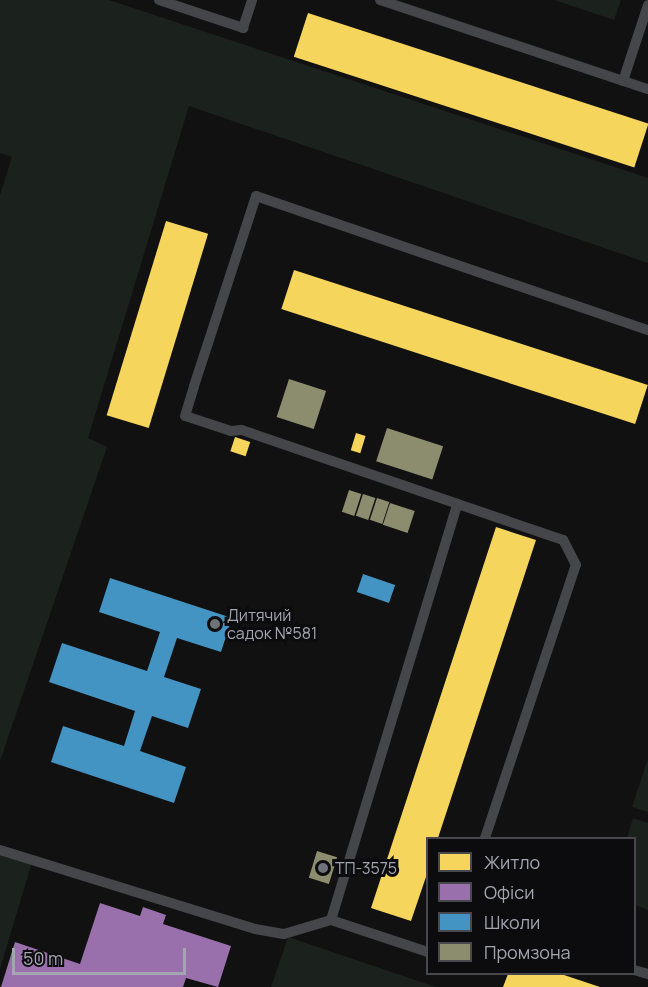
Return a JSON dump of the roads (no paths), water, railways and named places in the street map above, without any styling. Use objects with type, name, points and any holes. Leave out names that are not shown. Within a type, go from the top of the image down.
[{"type":"lane","points":[[159,0],[243,28],[252,0]]},
{"type":"lane","points":[[380,0],[648,89]]},
{"type":"lane","points":[[623,81],[648,5]]},
{"type":"lane","points":[[485,837],[576,564],[563,540],[241,430],[231,431],[185,416],[256,196],[648,330]]},
{"type":"lane","points":[[331,920],[457,504]]},
{"type":"lane","points":[[0,850],[255,929],[284,934],[331,920],[426,951]]},
{"type":"place","name":"Дитячий садок №581","points":[[215,624]]},
{"type":"place","name":"ТП-3575","points":[[323,868]]}]
